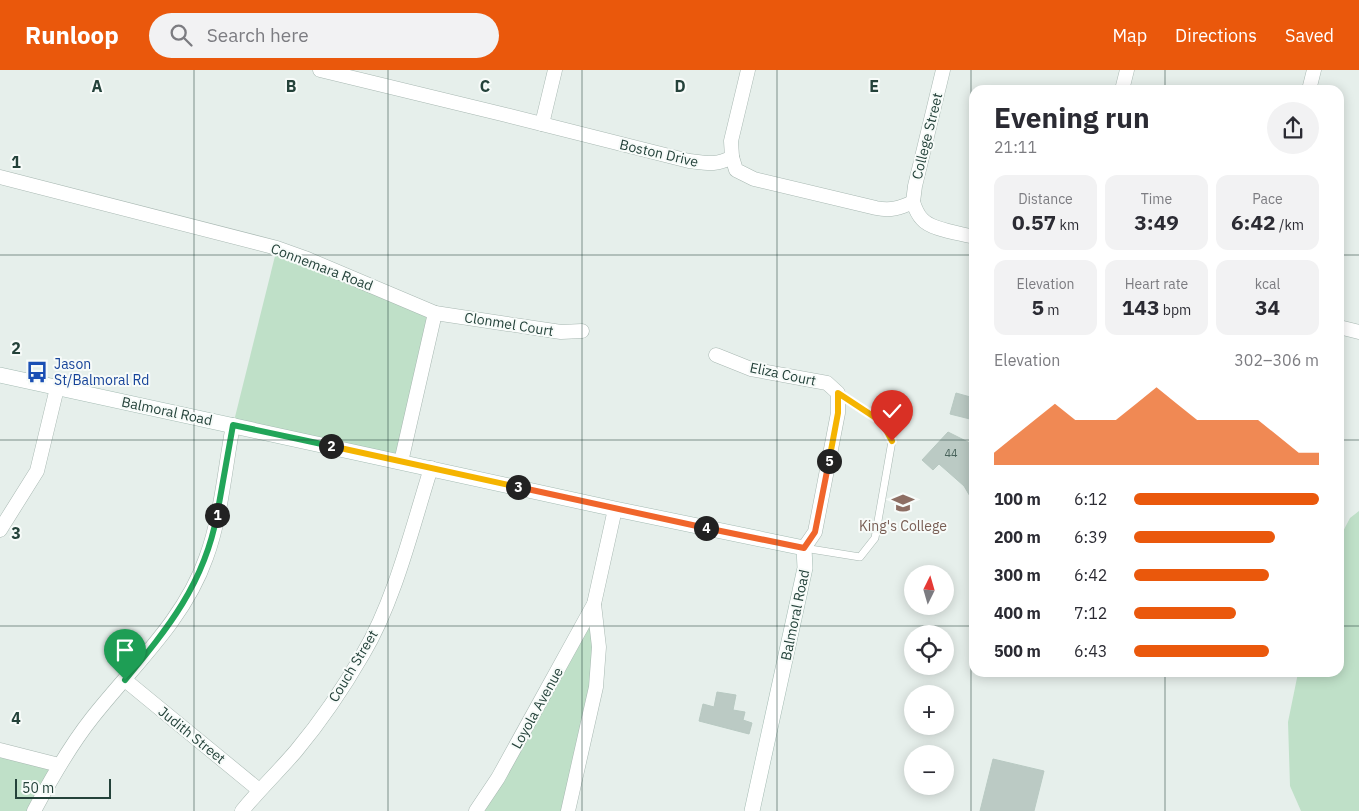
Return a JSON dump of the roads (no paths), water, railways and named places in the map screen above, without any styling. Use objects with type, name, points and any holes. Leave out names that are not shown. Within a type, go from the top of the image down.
[{"type":"street","name":"Boston Drive","points":[[320,70],[359,74],[688,162],[722,163],[732,157]]},
{"type":"street","points":[[542,124],[555,70]]},
{"type":"street","points":[[748,70],[730,145],[736,170],[754,179],[888,210],[900,208],[912,202],[917,214],[930,226],[969,236]]},
{"type":"street","name":"College Street","points":[[912,202],[943,70]]},
{"type":"street","points":[[1124,85],[1128,70]]},
{"type":"street","points":[[1310,85],[1314,70]]},
{"type":"street","name":"Connemara Road","points":[[0,177],[277,248],[435,313]]},
{"type":"street","points":[[401,462],[435,313]]},
{"type":"street","name":"Clonmel Court","points":[[435,313],[561,332],[582,331]]},
{"type":"street","points":[[1344,328],[1359,332]]},
{"type":"street","name":"Eliza Court","points":[[716,355],[751,369],[827,384],[838,393]]},
{"type":"street","name":"Balmoral Road","points":[[0,375],[614,509],[804,548],[805,568],[752,811]]},
{"type":"street","points":[[0,530],[37,471],[57,388]]},
{"type":"street","points":[[804,548],[815,532],[838,413],[838,393]]},
{"type":"street","points":[[34,811],[59,765],[92,718],[158,640],[179,612],[206,559],[214,530],[233,425]]},
{"type":"street","name":"Couch Street","points":[[242,811],[296,751],[332,702],[364,653],[378,624],[403,560],[431,468]]},
{"type":"street","name":"Loyola Avenue","points":[[476,811],[498,778],[594,604],[614,509]]},
{"type":"street","name":"Loyola Avenue","points":[[568,811],[596,687],[599,647],[594,604]]},
{"type":"street","name":"Judith Street","points":[[125,680],[259,790]]},
{"type":"street","points":[[0,750],[59,765]]},
{"type":"lane","points":[[804,548],[860,557],[875,538],[892,441],[882,422],[838,393]]},
{"type":"place","name":"Jason St/Balmoral Rd","points":[[37,372]]},
{"type":"place","name":"King's College","points":[[903,503]]}]
